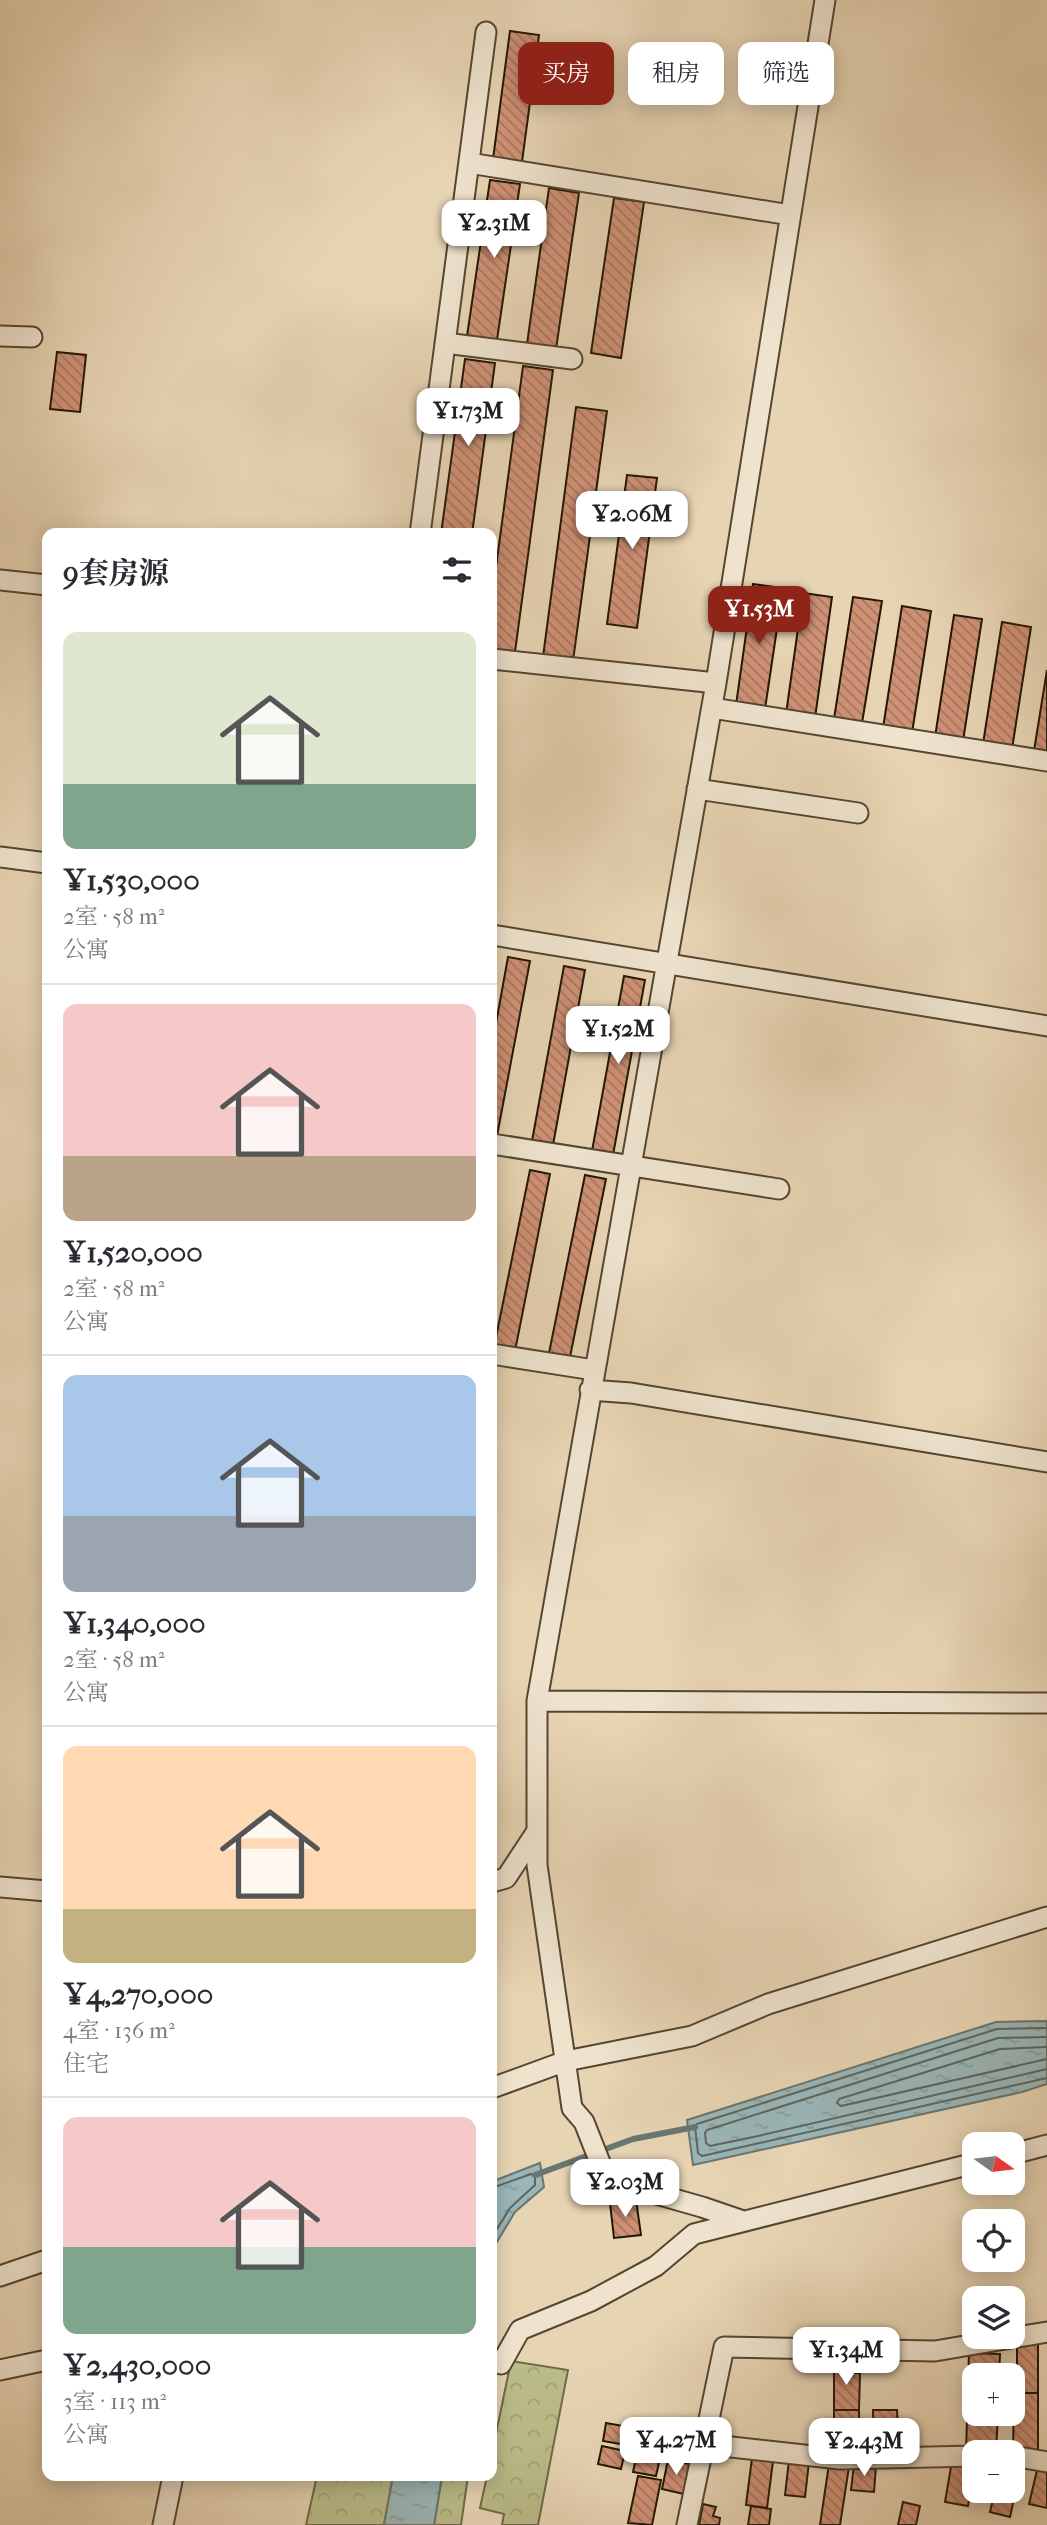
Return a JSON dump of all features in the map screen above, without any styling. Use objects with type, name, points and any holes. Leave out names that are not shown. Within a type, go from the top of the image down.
[{"type":"street","points":[[743,2221],[607,2180],[584,2122],[572,2108],[537,1866],[537,1701],[712,708],[825,0]]},
{"type":"street","points":[[421,528],[486,32]]},
{"type":"street","points":[[469,163],[790,215]]},
{"type":"street","points":[[0,335],[32,337]]},
{"type":"street","points":[[445,343],[572,359]]},
{"type":"street","points":[[0,580],[42,584]]},
{"type":"street","points":[[497,660],[716,683]]},
{"type":"street","points":[[712,708],[1047,761]]},
{"type":"street","points":[[697,789],[858,813]]},
{"type":"street","points":[[0,858],[42,862]]},
{"type":"street","points":[[497,935],[1047,1026]]},
{"type":"street","points":[[497,1145],[779,1189]]},
{"type":"street","points":[[497,1355],[631,1393],[1047,1462]]},
{"type":"street","points":[[537,1701],[1047,1703]]},
{"type":"street","points":[[497,1881],[506,1878],[537,1831]]},
{"type":"street","points":[[0,1887],[42,1891]]},
{"type":"street","points":[[497,2086],[566,2061],[692,2036],[768,2004],[1047,1917]]},
{"type":"street","points":[[1026,2151],[1047,2145]]},
{"type":"street","points":[[501,2364],[520,2330],[591,2301],[656,2266],[694,2234],[962,2166]]},
{"type":"street","points":[[0,2276],[42,2262]]},
{"type":"street","points":[[687,2525],[724,2347],[935,2351],[1047,2333]]},
{"type":"street","points":[[0,2370],[42,2361]]},
{"type":"street","points":[[704,2444],[840,2459],[962,2456]]},
{"type":"street","points":[[1025,2458],[1047,2462]]},
{"type":"street","points":[[163,2525],[172,2481]]},
{"type":"green space","points":[[511,2361],[568,2370],[538,2525],[502,2525],[504,2514],[480,2508],[486,2481],[497,2481],[497,2429]]},
{"type":"green space","points":[[316,2481],[392,2481],[384,2525],[306,2525]]},
{"type":"green space","points":[[441,2481],[467,2481],[461,2525],[434,2525]]},
{"type":"water","points":[[1047,2021],[1047,2084],[1022,2092],[693,2165],[687,2120],[996,2022]]},
{"type":"water","points":[[540,2163],[544,2187],[515,2212],[497,2242],[497,2180]]},
{"type":"water","points":[[392,2481],[441,2481],[434,2525],[384,2525]]},
{"type":"building","points":[[510,31],[539,35],[538,42],[518,42],[518,105],[530,105],[522,162],[493,159]]},
{"type":"building","points":[[490,180],[520,184],[497,340],[467,336]]},
{"type":"building","points":[[549,188],[579,193],[556,349],[527,344]]},
{"type":"building","points":[[614,198],[644,202],[621,358],[591,353]]},
{"type":"building","points":[[57,352],[86,355],[80,412],[50,409]]},
{"type":"building","points":[[465,359],[495,363],[473,528],[442,528]]},
{"type":"building","points":[[523,366],[553,370],[515,652],[497,650],[497,560]]},
{"type":"building","points":[[576,407],[607,411],[573,661],[543,657]]},
{"type":"building","points":[[627,475],[657,478],[637,628],[607,624]]},
{"type":"building","points":[[753,584],[783,588],[765,709],[736,705]]},
{"type":"building","points":[[803,593],[832,597],[815,718],[786,714]]},
{"type":"building","points":[[853,597],[882,601],[862,723],[834,719]]},
{"type":"building","points":[[902,606],[931,611],[912,733],[883,728]]},
{"type":"building","points":[[954,615],[982,619],[963,741],[935,737]]},
{"type":"building","points":[[1002,622],[1031,627],[1012,749],[983,744]]},
{"type":"building","points":[[1047,670],[1047,753],[1034,751]]},
{"type":"building","points":[[508,957],[530,961],[497,1136],[497,1018]]},
{"type":"building","points":[[564,966],[585,970],[553,1145],[532,1141]]},
{"type":"building","points":[[624,976],[645,980],[613,1155],[592,1151]]},
{"type":"building","points":[[530,1170],[550,1174],[515,1351],[497,1348],[497,1332]]},
{"type":"building","points":[[585,1175],[606,1179],[570,1357],[549,1353]]},
{"type":"building","points":[[636,2200],[641,2235],[614,2238],[610,2203]]},
{"type":"building","points":[[1025,2344],[1038,2344],[1038,2393],[1025,2393],[1025,2363],[1017,2363],[1017,2349],[1025,2349]]},
{"type":"building","points":[[969,2353],[1000,2354],[1000,2363],[969,2363]]},
{"type":"building","points":[[834,2356],[846,2356],[846,2373],[860,2373],[859,2410],[834,2410]]},
{"type":"building","points":[[1025,2393],[1038,2393],[1038,2452],[1025,2452],[1025,2440],[1013,2440],[1013,2426],[1025,2426]]},
{"type":"building","points":[[834,2410],[859,2410],[860,2452],[834,2452]]},
{"type":"building","points":[[873,2410],[897,2410],[899,2454],[874,2455]]},
{"type":"building","points":[[606,2423],[629,2427],[626,2445],[603,2441]]},
{"type":"building","points":[[967,2426],[997,2426],[997,2440],[966,2440]]},
{"type":"building","points":[[640,2428],[662,2433],[659,2451],[636,2446]]},
{"type":"building","points":[[672,2436],[695,2440],[692,2458],[669,2454]]},
{"type":"building","points":[[602,2446],[625,2451],[621,2469],[598,2464]]},
{"type":"building","points":[[637,2454],[660,2458],[656,2476],[633,2472]]},
{"type":"building","points":[[752,2458],[773,2461],[767,2508],[746,2505]]},
{"type":"building","points":[[668,2460],[690,2464],[684,2494],[662,2489]]},
{"type":"building","points":[[789,2460],[809,2462],[805,2497],[785,2495]]},
{"type":"building","points":[[952,2461],[962,2463],[962,2503],[969,2503],[968,2506],[945,2502]]},
{"type":"building","points":[[829,2464],[849,2467],[840,2525],[820,2525]]},
{"type":"building","points":[[854,2464],[876,2466],[874,2492],[851,2490]]},
{"type":"building","points":[[1038,2466],[1047,2468],[1047,2508],[1029,2504]]},
{"type":"building","points":[[638,2476],[661,2480],[652,2525],[628,2523]]},
{"type":"building","points":[[903,2502],[920,2506],[916,2525],[898,2525]]},
{"type":"building","points":[[992,2503],[1013,2503],[1010,2517],[990,2512]]},
{"type":"building","points":[[703,2504],[716,2507],[713,2516],[720,2518],[719,2525],[699,2525]]},
{"type":"building","points":[[751,2506],[771,2509],[769,2525],[748,2525]]},
{"type":"waterway","points":[[535,2175],[633,2139],[695,2127]]}]
